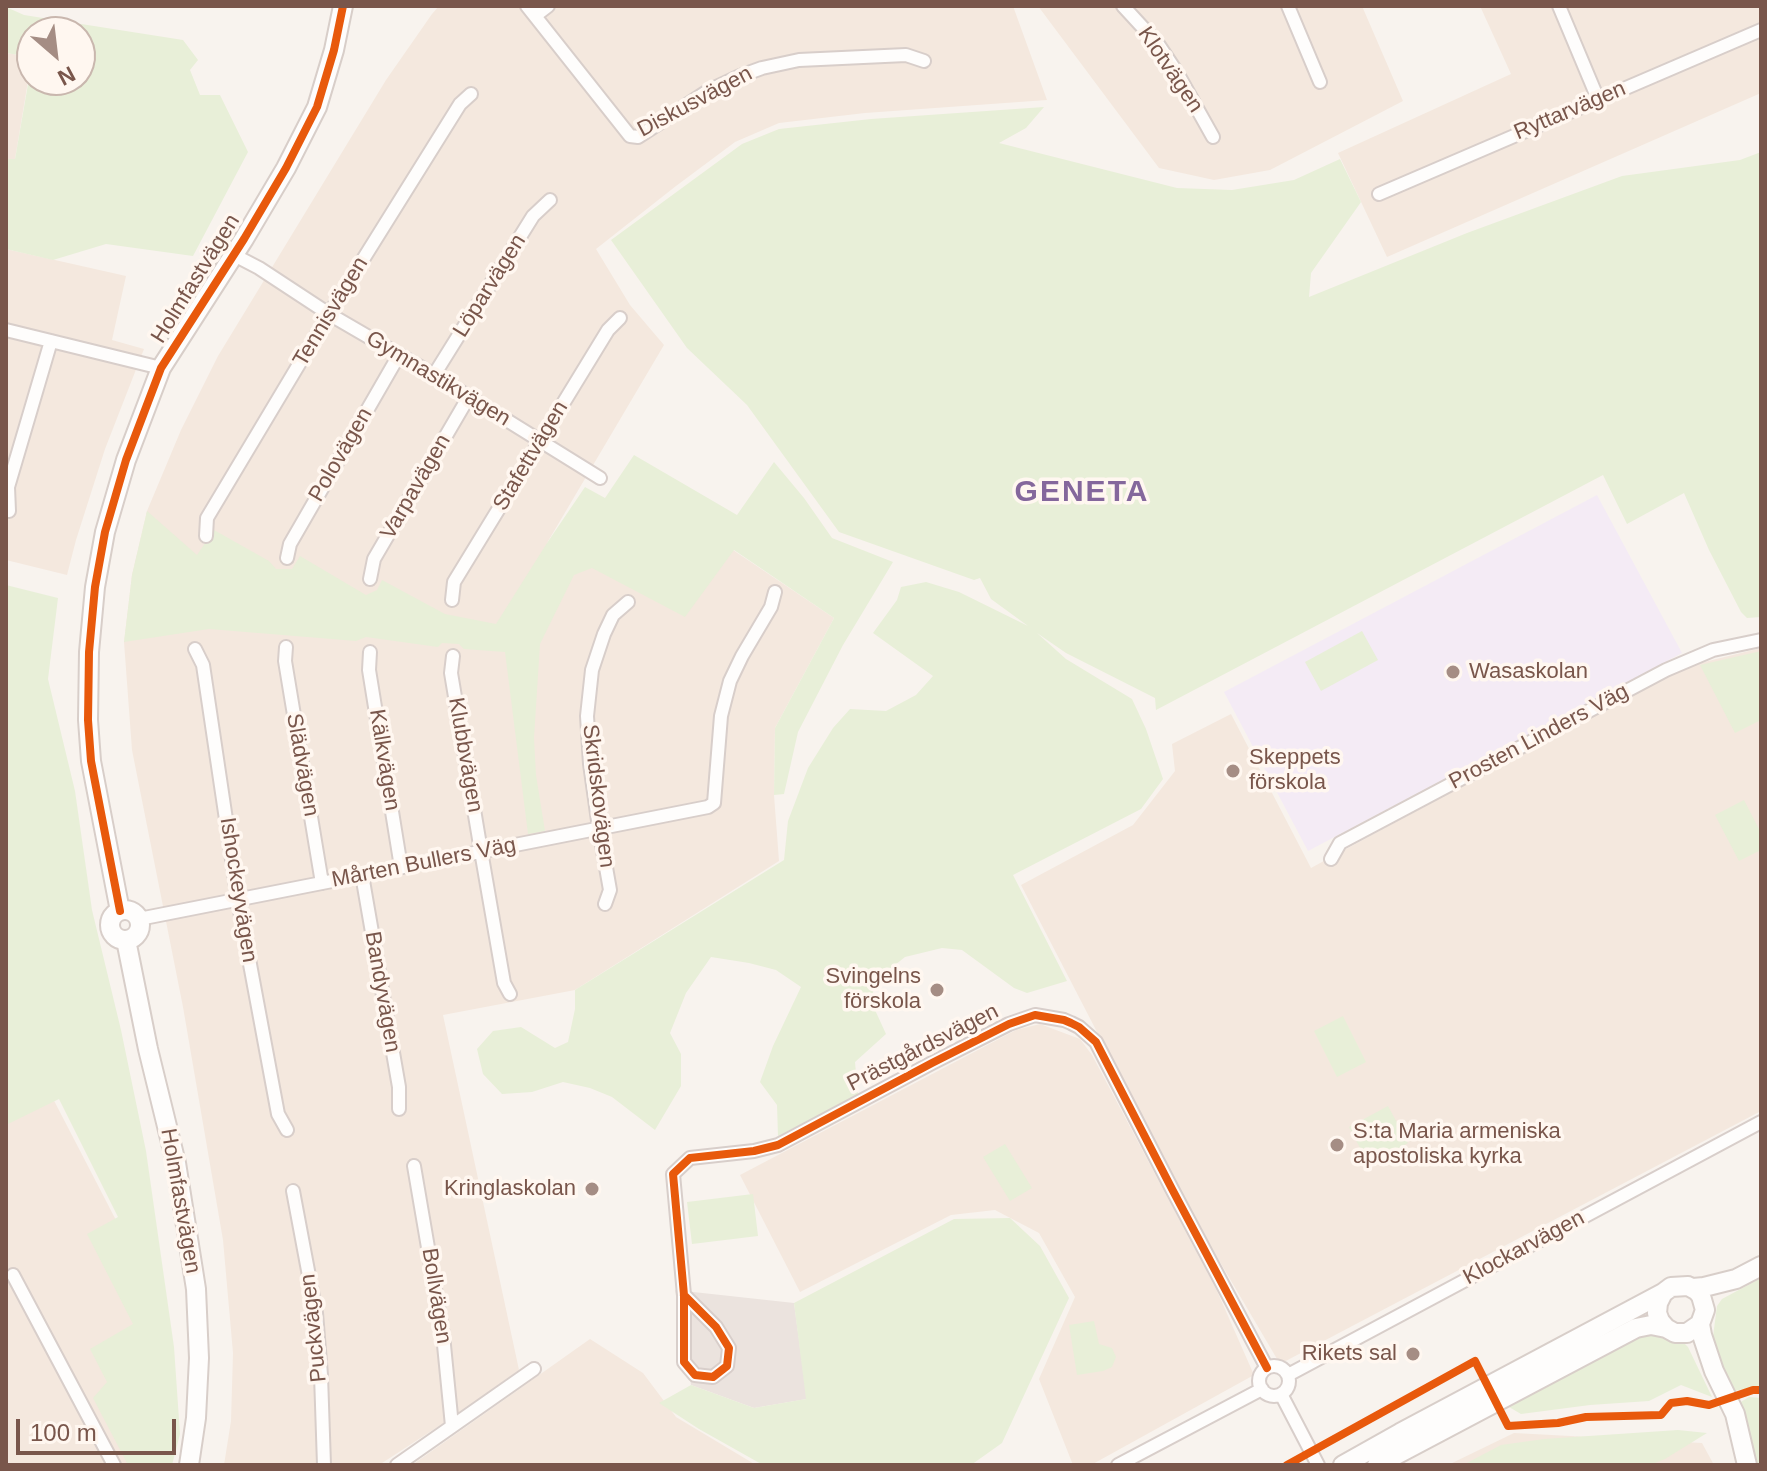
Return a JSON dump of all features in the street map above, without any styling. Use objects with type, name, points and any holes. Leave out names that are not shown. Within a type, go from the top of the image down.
[{"type":"street","name":"Holmfastvägen","points":[[120,911],[91,761],[88,720],[89,652],[95,587],[105,532],[126,460],[161,368],[286,168],[317,107],[343,6]]},
{"type":"street","points":[[531,11],[548,6]]},
{"type":"street","name":"Klotvägen","points":[[1123,6],[1158,44],[1213,137]]},
{"type":"street","points":[[1288,6],[1320,82]]},
{"type":"street","points":[[1559,6],[1598,99]]},
{"type":"street","name":"Diskusvägen","points":[[531,11],[630,136],[638,137],[708,91],[762,68],[799,60],[906,55],[924,61]]},
{"type":"street","name":"Ryttarvägen","points":[[1379,194],[1761,30]]},
{"type":"street","name":"Tennisvägen","points":[[206,536],[207,518],[329,314],[460,104],[471,94]]},
{"type":"street","name":"Löparvägen","points":[[434,375],[533,216],[550,200]]},
{"type":"street","name":"Gymnastikvägen","points":[[234,255],[600,478]]},
{"type":"street","name":"Stafettvägen","points":[[452,600],[454,582],[608,330],[620,318]]},
{"type":"street","points":[[6,330],[161,368]]},
{"type":"street","points":[[9,511],[8,487],[51,341]]},
{"type":"street","name":"Polovägen","points":[[287,558],[290,544],[399,355]]},
{"type":"street","name":"Varpavägen","points":[[370,579],[374,559],[468,398]]},
{"type":"street","name":"Mårten Bullers Väg","points":[[139,919],[708,807],[714,803],[721,716],[730,681],[771,607],[775,592]]},
{"type":"street","name":"Skridskovägen","points":[[605,904],[610,890],[590,764],[587,716],[592,670],[604,634],[613,615],[628,602]]},
{"type":"street","name":"Prosten Linders Väg","points":[[1331,859],[1340,843],[1666,670],[1713,650],[1761,640]]},
{"type":"street","name":"Slädvägen","points":[[286,647],[285,661],[322,883]]},
{"type":"street","name":"Ishockeyvägen","points":[[195,649],[203,665],[238,900],[278,1114],[287,1130]]},
{"type":"street","name":"Kälkvägen","points":[[370,652],[369,670],[401,867]]},
{"type":"street","name":"Klubbvägen","points":[[453,656],[451,673],[481,851],[504,983],[510,994]]},
{"type":"street","name":"Bandyvägen","points":[[362,875],[399,1087],[399,1109]]},
{"type":"street","points":[[120,911],[130,911],[139,919],[137,934],[126,940],[116,937],[110,928],[112,917],[120,911]]},
{"type":"street","name":"Holmfastvägen","points":[[126,940],[176,1163],[196,1289],[199,1358],[196,1418],[189,1465]]},
{"type":"street","name":"Prästgårdsvägen","points":[[684,1295],[716,1327],[729,1348],[727,1366],[713,1377],[695,1375],[684,1362],[684,1295],[673,1174],[690,1158],[754,1151],[778,1145],[945,1056],[1009,1024],[1035,1015],[1064,1020],[1079,1027],[1096,1042],[1267,1368]]},
{"type":"street","name":"Klockarvägen","points":[[1288,1375],[1761,1122]]},
{"type":"street","name":"Bollvägen","points":[[414,1166],[441,1321],[452,1426]]},
{"type":"street","name":"Puckvägen","points":[[293,1191],[316,1313],[324,1465]]},
{"type":"street","points":[[1343,1465],[1671,1287],[1704,1287],[1736,1279],[1761,1266]]},
{"type":"street","points":[[13,1275],[114,1465]]},
{"type":"street","points":[[1377,1465],[1636,1328],[1651,1325],[1672,1331],[1692,1330],[1716,1297],[1736,1279]]},
{"type":"street","points":[[1693,1288],[1701,1296],[1702,1335],[1714,1371],[1735,1414],[1747,1465]]},
{"type":"street","points":[[1663,1293],[1658,1303],[1660,1321],[1714,1371]]},
{"type":"street","points":[[1277,1366],[1288,1375],[1289,1384],[1281,1394],[1268,1394],[1262,1389],[1261,1375],[1267,1368],[1277,1366]]},
{"type":"street","points":[[397,1465],[534,1369]]},
{"type":"street","points":[[1118,1465],[1262,1389]]},
{"type":"street","points":[[1281,1394],[1318,1465]]},
{"type":"shaded area","points":[[439,6],[1013,6],[1047,100],[865,113],[779,123],[735,142],[596,249],[630,305],[664,345],[547,543],[733,550],[834,618],[775,728],[774,795],[779,861],[575,990],[443,1015],[519,1370],[379,1465],[224,1465],[231,1421],[233,1353],[223,1240],[183,1007],[132,750],[124,642],[132,575],[147,511],[181,430],[218,356],[386,80]]},
{"type":"shaded area","points":[[1038,6],[1362,6],[1403,101],[1270,170],[1214,180],[1159,168]]},
{"type":"shaded area","points":[[1480,6],[1761,6],[1761,93],[1387,257],[1338,153],[1511,74]]},
{"type":"shaded area","points":[[6,53],[16,55],[16,96],[26,96],[15,159],[6,159]]},
{"type":"shaded area","points":[[6,249],[126,276],[112,340],[144,349],[105,449],[67,575],[6,560]]},
{"type":"shaded area","name":"Wasaskolan","points":[[1597,495],[1682,653],[1308,851],[1224,692]]},
{"type":"shaded area","points":[[1761,648],[1761,1111],[1280,1364],[1187,1206],[1021,885],[1133,825],[1175,771],[1172,744],[1231,714],[1311,868],[1680,668]]},
{"type":"shaded area","points":[[6,1008],[119,1226],[156,1465],[6,1465]]},
{"type":"shaded area","points":[[1040,1024],[1080,1039],[1092,1055],[1217,1291],[1254,1375],[1091,1465],[1073,1465],[1039,1379],[1075,1297],[1039,1233],[995,1210],[951,1215],[800,1292],[740,1175],[1016,1030]]},
{"type":"shaded area","points":[[675,1290],[794,1303],[807,1399],[754,1408],[691,1385]]},
{"type":"shaded area","points":[[590,1339],[643,1373],[676,1417],[756,1465],[412,1465]]},
{"type":"shaded area","points":[[1514,1433],[1702,1443],[1714,1465],[1448,1465]]},
{"type":"green space","points":[[6,7],[30,16],[16,16],[16,55],[6,53]]},
{"type":"green space","points":[[96,26],[183,40],[198,60],[190,70],[200,95],[220,95],[248,152],[193,256],[106,244],[53,260],[6,249],[6,159],[15,159],[26,96],[96,96]]},
{"type":"green space","points":[[1044,107],[1026,128],[999,143],[1177,188],[1232,190],[1294,180],[1340,159],[1361,202],[1311,273],[1309,297],[1467,233],[1622,176],[1740,160],[1761,152],[1761,617],[1747,618],[1741,612],[1684,493],[1627,524],[1603,475],[1156,710],[1155,698],[1066,653],[1037,633],[1066,659],[1132,699],[1163,779],[1141,809],[1013,875],[1067,981],[1027,993],[1014,988],[962,950],[942,948],[905,957],[880,977],[870,999],[886,1034],[855,1062],[858,1095],[778,1136],[777,1105],[760,1082],[801,987],[776,970],[711,957],[686,993],[670,1033],[681,1054],[681,1086],[655,1130],[612,1097],[590,1088],[563,1082],[532,1092],[502,1094],[483,1074],[477,1049],[493,1031],[521,1027],[555,1048],[568,1042],[575,1009],[575,990],[784,860],[788,821],[808,768],[833,728],[850,709],[886,711],[916,695],[933,676],[873,633],[897,600],[901,587],[926,582],[959,592],[1028,626],[991,599],[980,578],[974,580],[839,532],[747,405],[687,348],[611,240],[742,144],[779,129]]},
{"type":"green space","points":[[634,455],[737,515],[774,462],[832,538],[893,562],[843,645],[798,732],[784,794],[774,795],[775,728],[834,618],[734,550],[685,617],[592,568],[574,575],[540,644],[534,738],[545,831],[528,834],[505,652],[464,649],[459,644],[442,643],[438,647],[366,637],[356,641],[209,629],[124,642],[132,575],[147,511],[197,555],[214,530],[269,561],[276,569],[292,569],[300,556],[366,595],[377,590],[382,580],[445,614],[496,624],[585,487],[605,498]]},
{"type":"green space","points":[[6,585],[58,598],[48,679],[75,791],[92,910],[146,1151],[174,1347],[180,1434],[172,1465],[128,1465],[93,1398],[107,1382],[90,1349],[133,1324],[87,1234],[118,1217],[59,1099],[6,1125]]},
{"type":"green space","points":[[1362,631],[1378,660],[1321,691],[1305,662]]},
{"type":"green space","points":[[1761,651],[1761,720],[1735,733],[1700,665]]},
{"type":"green space","points":[[1744,800],[1761,833],[1761,850],[1739,861],[1715,815]]},
{"type":"green space","points":[[1343,1016],[1366,1062],[1337,1077],[1314,1031]]},
{"type":"green space","points":[[1388,1106],[1408,1143],[1369,1165],[1349,1127]]},
{"type":"green space","points":[[1005,1144],[1032,1188],[1010,1201],[983,1157]]},
{"type":"green space","points":[[753,1194],[758,1236],[692,1244],[687,1202]]},
{"type":"green space","points":[[1010,1218],[1040,1246],[1069,1298],[1002,1443],[971,1465],[763,1465],[659,1403],[691,1385],[754,1408],[806,1399],[794,1303],[954,1219]]},
{"type":"green space","points":[[1761,1278],[1761,1386],[1734,1391],[1712,1344],[1717,1306],[1722,1299]]},
{"type":"green space","points":[[1094,1321],[1099,1344],[1112,1348],[1116,1357],[1112,1367],[1077,1375],[1069,1325]]},
{"type":"green space","points":[[1639,1333],[1679,1338],[1688,1347],[1712,1397],[1681,1385],[1649,1401],[1521,1414],[1509,1407],[1514,1400]]},
{"type":"green space","points":[[1749,1397],[1761,1398],[1761,1465],[1753,1465],[1739,1403]]},
{"type":"green space","points":[[1678,1430],[1707,1433],[1650,1465],[1463,1465],[1501,1445]]},
{"type":"cycle path","points":[[120,911],[91,761],[88,720],[89,652],[95,587],[105,532],[126,460],[161,368],[244,239],[317,107],[343,6]]},
{"type":"cycle path","points":[[684,1295],[716,1327],[729,1348],[727,1366],[713,1377],[695,1375],[684,1362],[684,1295],[673,1174],[690,1158],[754,1151],[778,1145],[1009,1024],[1035,1015],[1071,1023],[1096,1042],[1267,1368]]},
{"type":"cycle path","points":[[1287,1465],[1475,1361],[1508,1426],[1558,1423],[1586,1417],[1661,1415],[1671,1403],[1687,1401],[1709,1405],[1761,1390]]},
{"type":"place","name":"Wasaskolan","points":[[1453,672]]},
{"type":"place","name":"Skeppets förskola","points":[[1233,771]]},
{"type":"place","name":"Svingelns förskola","points":[[937,990]]},
{"type":"place","name":"S:ta Maria armeniska apostoliska kyrka","points":[[1337,1145]]},
{"type":"place","name":"Kringlaskolan","points":[[592,1189]]},
{"type":"place","name":"Rikets sal","points":[[1413,1354]]},
{"type":"district","name":"GENETA","points":[[1082,493]]}]
